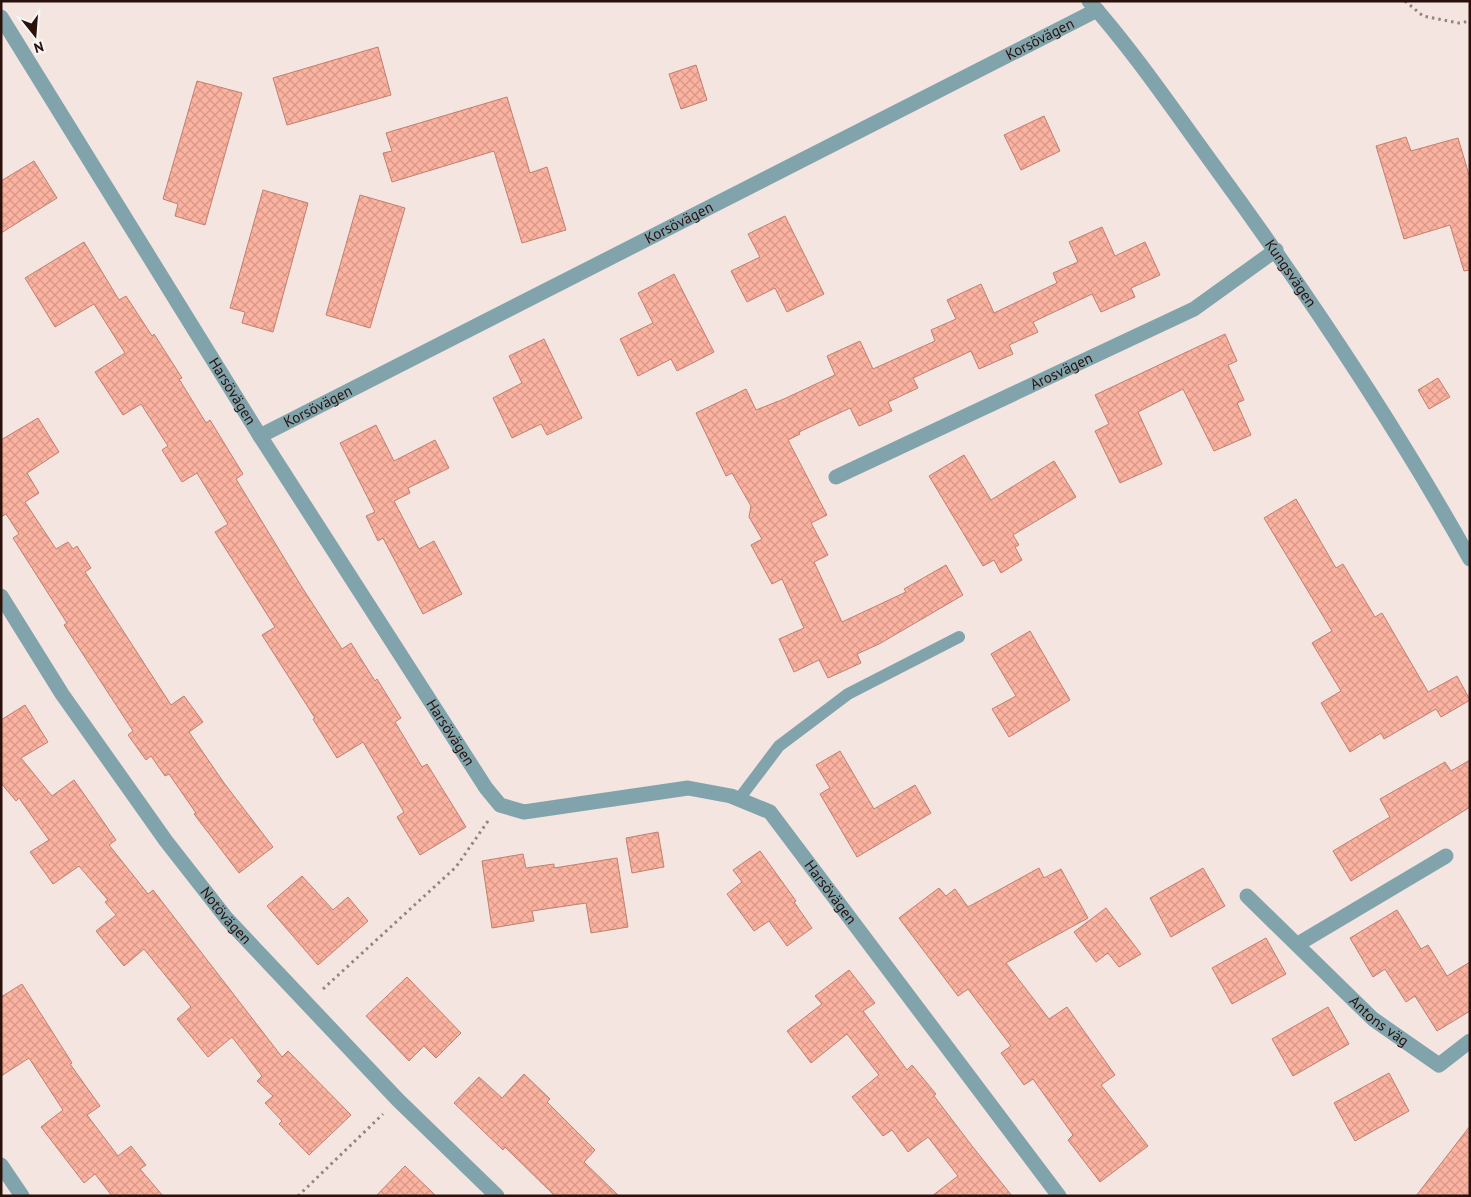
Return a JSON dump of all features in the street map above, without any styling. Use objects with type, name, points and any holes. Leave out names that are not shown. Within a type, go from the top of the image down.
[{"type":"street","name":"Kungsvägen","points":[[1093,6],[1276,250],[1419,470],[1470,559]]},
{"type":"street","name":"Korsövägen","points":[[260,436],[1093,6]]},
{"type":"street","name":"Harsövägen","points":[[1,17],[260,436],[486,788],[500,805],[524,812],[688,788],[739,799],[770,812],[1058,1196]]},
{"type":"street","name":"Arosvägen","points":[[836,477],[1194,309],[1276,250]]},
{"type":"street","name":"Notövägen","points":[[1,596],[62,694],[166,842],[227,919],[398,1100],[497,1196]]},
{"type":"street","points":[[1298,944],[1446,856]]},
{"type":"street","name":"Antons väg","points":[[1247,896],[1298,944],[1373,1020],[1439,1065],[1470,1041]]},
{"type":"street","points":[[1,1165],[22,1196]]},
{"type":"lane","points":[[739,799],[779,746],[840,700],[959,637]]},
{"type":"path","points":[[1405,1],[1423,16],[1459,23],[1470,21]]},
{"type":"path","points":[[308,1003],[456,867],[500,805]]},
{"type":"path","points":[[298,1196],[398,1100]]},
{"type":"building","points":[[378,47],[391,95],[287,125],[273,78]]},
{"type":"building","points":[[696,65],[707,100],[681,109],[669,74]]},
{"type":"building","points":[[197,81],[242,93],[205,225],[175,216],[178,204],[163,199]]},
{"type":"building","points":[[507,97],[530,173],[547,167],[566,230],[522,243],[494,151],[392,182],[383,153],[392,151],[386,133]]},
{"type":"building","points":[[1044,116],[1060,151],[1021,170],[1004,135]]},
{"type":"building","points":[[1406,137],[1411,151],[1458,138],[1470,178],[1470,270],[1464,271],[1450,225],[1404,239],[1376,146]]},
{"type":"building","points":[[34,161],[57,198],[1,233],[1,181]]},
{"type":"building","points":[[263,190],[308,203],[273,332],[242,323],[245,312],[230,308]]},
{"type":"building","points":[[360,195],[405,208],[370,328],[326,315]]},
{"type":"building","points":[[785,216],[824,294],[787,312],[775,288],[747,302],[731,271],[760,257],[748,234]]},
{"type":"building","points":[[1102,227],[1115,256],[1145,242],[1160,275],[1131,288],[1135,297],[1101,312],[1092,294],[1033,322],[1038,332],[1009,345],[1013,354],[979,369],[971,351],[913,378],[918,388],[888,402],[892,411],[859,426],[850,408],[799,432],[800,434],[788,440],[827,515],[811,523],[828,555],[814,562],[842,622],[906,592],[904,589],[946,565],[963,595],[879,644],[857,654],[861,663],[828,678],[819,660],[794,672],[779,639],[804,628],[782,579],[772,584],[751,545],[762,539],[749,517],[751,506],[732,473],[726,476],[696,413],[746,389],[756,410],[784,399],[835,375],[827,356],[860,341],[873,369],[935,341],[931,330],[956,319],[947,300],[981,284],[994,313],[1057,283],[1053,273],[1078,262],[1069,242]]},
{"type":"building","points":[[84,242],[119,300],[126,296],[152,336],[154,334],[182,378],[179,379],[206,423],[210,420],[243,474],[236,479],[303,589],[342,649],[351,643],[375,681],[377,679],[401,718],[395,722],[422,767],[427,764],[466,827],[420,855],[397,817],[404,812],[363,742],[337,758],[313,719],[315,718],[262,635],[275,627],[215,532],[228,524],[197,473],[182,482],[162,450],[168,446],[141,404],[123,415],[95,372],[125,353],[94,304],[55,327],[25,278]]},
{"type":"building","points":[[674,274],[714,352],[677,371],[671,359],[638,376],[620,339],[653,323],[638,293]]},
{"type":"building","points":[[1225,334],[1237,361],[1228,365],[1244,400],[1237,403],[1251,435],[1214,451],[1183,389],[1138,412],[1162,464],[1120,483],[1095,431],[1109,424],[1095,395]]},
{"type":"building","points":[[544,339],[582,418],[547,435],[541,424],[512,438],[493,398],[522,383],[509,356]]},
{"type":"building","points":[[1438,378],[1450,397],[1429,409],[1418,390]]},
{"type":"building","points":[[38,418],[59,452],[27,473],[39,493],[25,502],[56,549],[68,542],[73,549],[77,546],[91,568],[85,572],[171,705],[184,696],[203,722],[189,732],[224,783],[273,847],[239,873],[194,814],[196,813],[169,774],[165,776],[151,756],[146,760],[128,735],[133,731],[64,625],[67,623],[13,538],[19,534],[6,514],[1,517],[1,440]]},
{"type":"building","points":[[376,425],[394,461],[435,440],[449,468],[408,488],[410,493],[394,501],[419,549],[434,541],[462,594],[423,614],[383,538],[378,541],[366,516],[375,512],[340,443]]},
{"type":"building","points":[[964,455],[991,500],[1054,461],[1076,497],[1013,535],[1019,545],[1015,547],[1022,560],[1001,573],[994,560],[983,566],[929,476]]},
{"type":"building","points":[[1296,499],[1336,568],[1343,564],[1375,617],[1382,613],[1428,692],[1457,676],[1470,700],[1441,717],[1436,709],[1384,739],[1381,733],[1350,752],[1321,703],[1341,691],[1312,643],[1332,631],[1264,518]]},
{"type":"building","points":[[1030,631],[1070,700],[1009,737],[992,709],[1016,696],[991,654]]},
{"type":"building","points":[[25,705],[48,742],[21,758],[52,796],[74,780],[116,840],[109,845],[148,894],[153,890],[282,1057],[288,1051],[351,1115],[309,1155],[279,1124],[282,1121],[265,1103],[273,1096],[257,1081],[262,1076],[232,1037],[208,1057],[177,1019],[191,1007],[144,949],[124,966],[96,931],[116,915],[105,902],[108,900],[79,866],[53,884],[30,852],[49,840],[19,798],[16,801],[1,783],[1,720]]},
{"type":"building","points":[[840,751],[874,809],[915,785],[931,813],[857,857],[820,794],[830,788],[816,765]]},
{"type":"building","points":[[1470,760],[1470,807],[1351,881],[1333,851],[1390,817],[1380,799],[1445,762],[1451,771]]},
{"type":"building","points":[[658,832],[664,867],[632,873],[626,838]]},
{"type":"building","points":[[760,851],[796,901],[794,902],[812,928],[787,946],[769,921],[754,931],[727,894],[742,882],[733,870]]},
{"type":"building","points":[[523,854],[526,868],[554,864],[554,868],[617,858],[628,927],[591,933],[586,903],[532,911],[534,921],[492,928],[482,861]]},
{"type":"building","points":[[1039,868],[1044,878],[1061,869],[1088,918],[1006,963],[1049,1019],[1067,1007],[1115,1075],[1101,1085],[1148,1146],[1100,1182],[1068,1140],[1073,1135],[1033,1079],[1024,1085],[1001,1053],[1011,1046],[968,989],[958,996],[899,918],[939,888],[946,896],[955,889],[968,907]]},
{"type":"building","points":[[1203,868],[1225,906],[1171,937],[1150,898]]},
{"type":"building","points":[[302,876],[333,910],[348,897],[368,921],[318,965],[267,906]]},
{"type":"building","points":[[1106,908],[1141,954],[1119,967],[1108,953],[1096,962],[1074,932]]},
{"type":"building","points":[[1397,910],[1421,949],[1428,945],[1447,976],[1470,962],[1470,1011],[1437,1031],[1415,996],[1406,1002],[1385,969],[1373,977],[1350,938]]},
{"type":"building","points":[[1266,938],[1286,974],[1232,1004],[1212,968]]},
{"type":"building","points":[[849,970],[875,1003],[863,1011],[907,1070],[912,1065],[936,1094],[934,1096],[1012,1196],[932,1196],[958,1176],[928,1137],[908,1152],[892,1130],[883,1136],[852,1097],[879,1075],[847,1034],[811,1063],[787,1031],[822,1004],[815,996]]},
{"type":"building","points":[[407,977],[461,1033],[436,1058],[424,1046],[409,1061],[366,1016]]},
{"type":"building","points":[[22,984],[72,1063],[70,1064],[100,1106],[87,1115],[118,1156],[131,1146],[146,1165],[140,1169],[163,1196],[112,1196],[95,1174],[84,1183],[41,1127],[63,1110],[29,1058],[1,1076],[1,997]]},
{"type":"building","points":[[1328,1007],[1349,1044],[1293,1076],[1272,1039]]},
{"type":"building","points":[[1389,1073],[1409,1111],[1355,1141],[1334,1103]]},
{"type":"building","points":[[524,1074],[550,1099],[547,1102],[595,1150],[584,1162],[619,1196],[555,1196],[505,1147],[503,1150],[454,1103],[479,1077],[502,1098]]},
{"type":"building","points":[[1470,1126],[1470,1196],[1416,1196]]},
{"type":"building","points":[[405,1166],[436,1196],[376,1196]]}]
